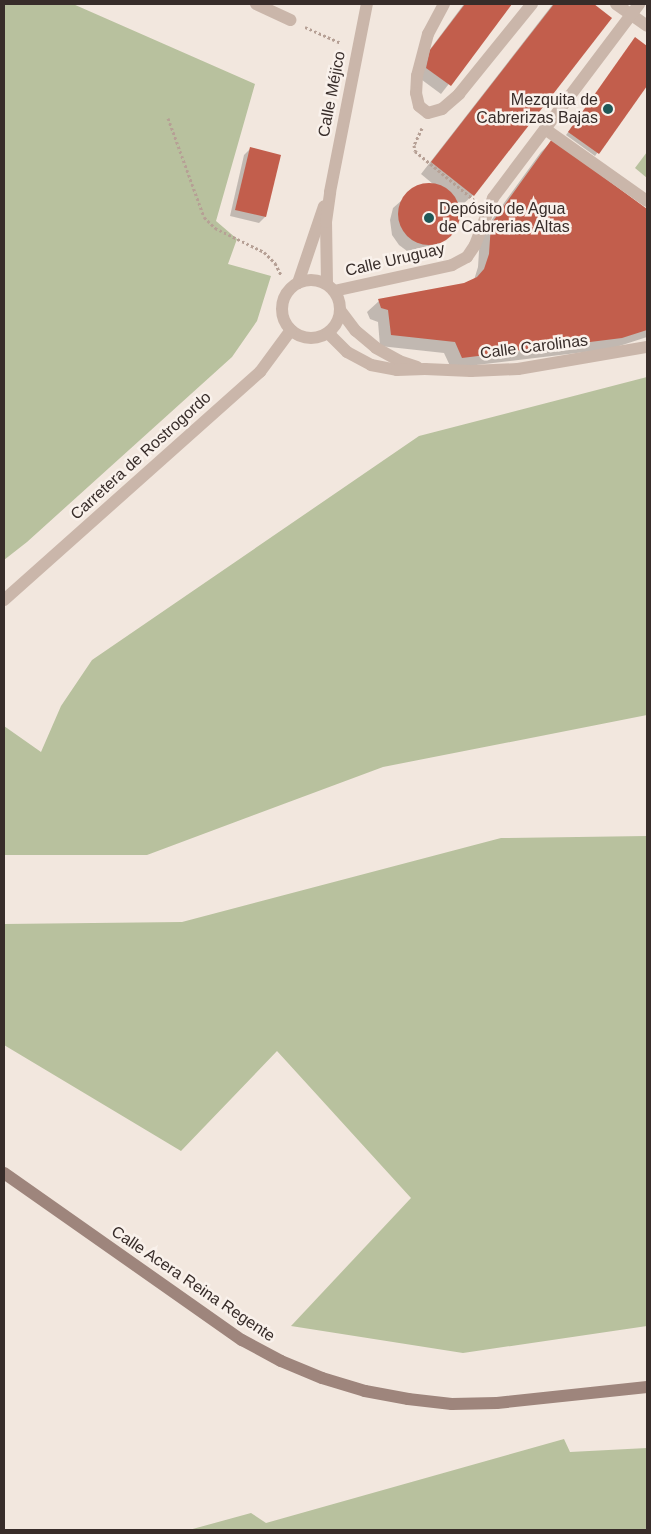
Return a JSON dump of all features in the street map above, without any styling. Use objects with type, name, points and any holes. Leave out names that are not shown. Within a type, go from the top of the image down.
[{"type":"street","points":[[256,4],[290,20]]},
{"type":"street","name":"Calle Méjico","points":[[330,288],[326,238],[330,192],[367,4]]},
{"type":"street","points":[[444,4],[428,34],[417,76],[416,93],[419,106],[428,114],[442,109],[459,94],[532,4]]},
{"type":"street","points":[[616,4],[647,26]]},
{"type":"street","name":"Calle Uruguay","points":[[330,288],[452,265],[467,257],[475,245],[494,198],[639,4]]},
{"type":"street","points":[[545,129],[647,201]]},
{"type":"street","name":"Calle Méjico","points":[[298,283],[330,192]]},
{"type":"street","points":[[307,280],[330,288],[340,310],[336,323],[328,333],[315,338],[302,337],[291,330],[284,319],[282,305],[287,293],[298,283],[307,280]]},
{"type":"street","name":"Calle Carolinas","points":[[340,310],[356,331],[376,348],[399,361],[424,369]]},
{"type":"street","name":"Carretera de Rostrogordo","points":[[4,600],[260,372],[291,330]]},
{"type":"street","name":"Calle Carolinas","points":[[328,333],[347,352],[371,364],[398,370],[424,369],[471,372],[518,369],[647,347]]},
{"type":"street","name":"Calle Acera Reina Regente","points":[[4,1174],[242,1340],[281,1361],[322,1378],[382,1394],[452,1404],[497,1403],[647,1387]]},
{"type":"path","points":[[290,20],[357,50]]},
{"type":"path","points":[[428,114],[414,145],[415,151],[488,211]]},
{"type":"path","points":[[168,118],[204,217],[215,228],[264,252],[275,263],[287,293]]},
{"type":"green space","points":[[4,4],[73,4],[255,84],[216,221],[237,239],[228,264],[271,276],[257,321],[232,357],[27,542],[4,560]]},
{"type":"green space","points":[[647,152],[647,178],[635,168]]},
{"type":"green space","points":[[647,377],[647,715],[383,767],[147,855],[4,855],[4,726],[41,752],[61,706],[92,660],[419,436]]},
{"type":"green space","points":[[647,836],[647,1326],[463,1353],[291,1326],[411,1198],[277,1051],[181,1151],[4,1045],[4,924],[182,922],[501,838]]},
{"type":"green space","points":[[564,1439],[570,1452],[647,1448],[647,1530],[189,1530],[251,1513],[266,1523]]},
{"type":"building","points":[[465,4],[512,4],[451,86],[426,68],[430,50]]},
{"type":"building","points":[[554,4],[594,4],[612,18],[474,196],[431,162]]},
{"type":"building","name":"Mezquita de Cabrerizas Bajas","points":[[635,37],[647,46],[647,86],[599,154],[568,132]]},
{"type":"building","points":[[552,139],[647,209],[647,330],[622,338],[462,358],[455,342],[391,335],[388,310],[381,308],[378,299],[464,283],[477,277],[484,269],[489,254],[491,224]]},
{"type":"building","points":[[250,147],[281,155],[266,217],[235,210]]},
{"type":"building","name":"Depósito de Agua de Cabrerias Altas","points":[[429,183],[441,186],[451,192],[457,202],[460,214],[457,226],[451,236],[441,242],[429,245],[417,242],[407,236],[401,226],[398,214],[401,202],[407,192],[417,186]]},
{"type":"place","name":"Mezquita de Cabrerizas Bajas","points":[[608,109]]},
{"type":"place","name":"Depósito de Agua de Cabrerias Altas","points":[[429,218]]}]
